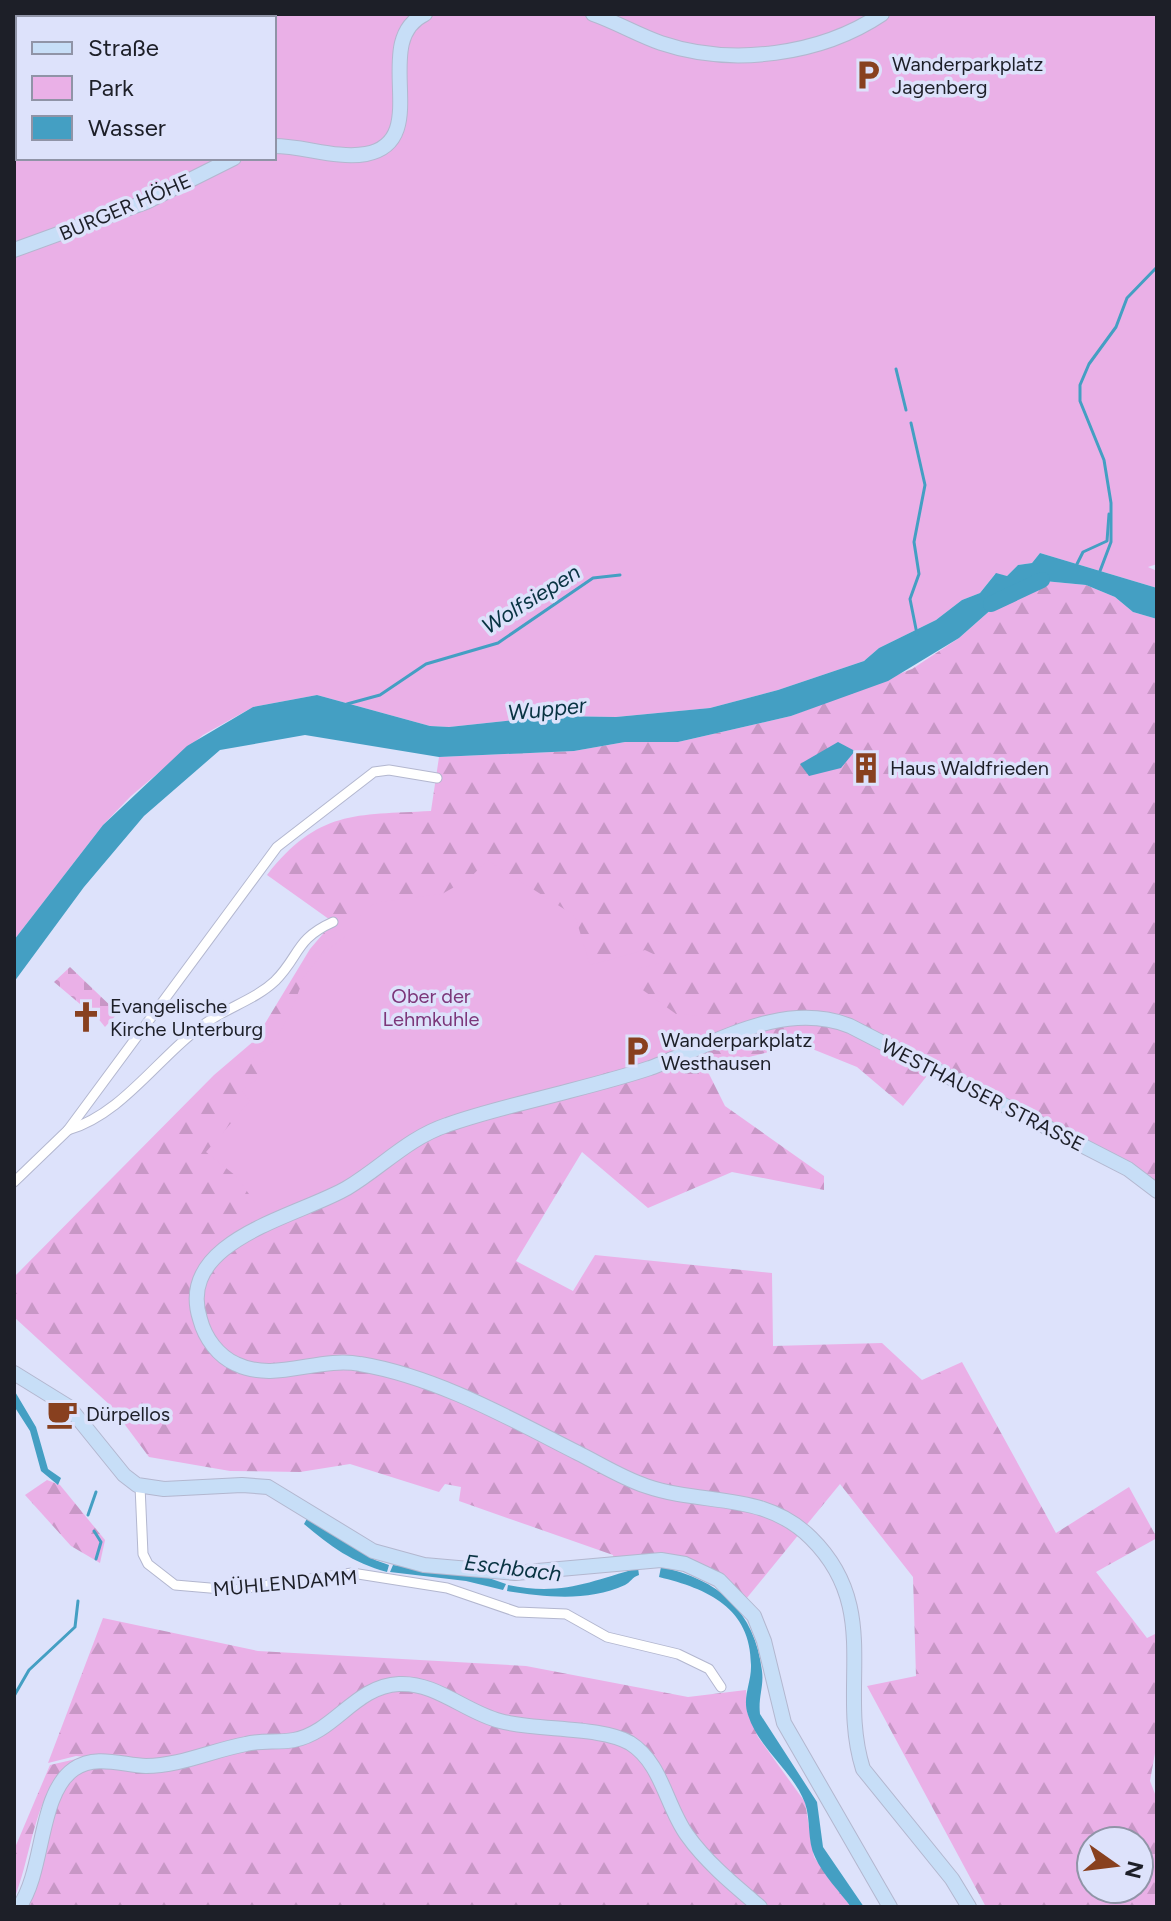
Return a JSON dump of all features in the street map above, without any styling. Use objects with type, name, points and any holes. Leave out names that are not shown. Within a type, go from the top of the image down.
[{"type":"main road","points":[[276,146],[358,154],[373,152],[388,143],[397,130],[399,116],[401,39],[411,23],[425,14]]},
{"type":"main road","points":[[593,14],[662,43],[708,52],[788,51],[821,44],[850,33],[882,14]]},
{"type":"main road","name":"BURGER HÖHE","points":[[14,250],[146,202],[230,160]]},
{"type":"main road","name":"WESTHAUSER STRASSE","points":[[969,1907],[952,1879],[863,1769],[856,1747],[856,1645],[848,1594],[826,1555],[802,1529],[757,1505],[647,1487],[491,1408],[373,1366],[338,1362],[269,1371],[239,1366],[211,1343],[197,1310],[201,1276],[221,1249],[348,1187],[420,1136],[448,1124],[643,1070],[764,1023],[802,1016],[832,1019],[850,1026],[1128,1169],[1157,1191]]},
{"type":"main road","points":[[14,1373],[69,1407],[140,1495],[264,1486],[286,1495],[377,1553],[424,1565],[515,1573],[661,1560],[685,1564],[714,1576],[754,1616],[764,1641],[784,1723],[890,1907]]},
{"type":"main road","points":[[19,1907],[35,1873],[55,1795],[76,1768],[104,1761],[160,1765],[250,1743],[293,1740],[315,1732],[370,1691],[404,1684],[427,1687],[472,1711],[501,1722],[606,1735],[630,1743],[651,1763],[690,1839],[760,1907]]},
{"type":"street","points":[[14,1182],[68,1130],[287,835],[374,772],[389,770],[437,778]]},
{"type":"street","points":[[68,1130],[84,1124],[123,1097],[211,1019],[269,986],[307,936],[333,922]]},
{"type":"street","name":"MÜHLENDAMM","points":[[140,1495],[143,1554],[148,1564],[167,1580],[182,1587],[233,1590],[352,1573],[447,1588],[517,1612],[566,1614],[607,1637],[678,1654],[709,1669],[721,1687]]},
{"type":"green space","points":[[14,14],[1157,14],[1157,564],[1148,567],[1157,571],[1157,588],[1040,553],[1032,563],[1018,565],[1007,576],[995,574],[980,593],[962,600],[936,620],[879,648],[864,661],[778,690],[710,708],[616,717],[551,716],[449,727],[430,726],[317,695],[253,707],[203,735],[131,796],[103,825],[14,940]]},
{"type":"green space","points":[[1044,581],[1086,585],[1115,597],[1133,612],[1157,619],[1157,1182],[938,1062],[903,1106],[857,1067],[800,1044],[706,1068],[725,1106],[824,1176],[824,1190],[732,1172],[648,1208],[582,1152],[516,1261],[573,1291],[595,1255],[772,1273],[773,1346],[882,1343],[922,1380],[962,1362],[1056,1533],[1129,1487],[1157,1538],[1096,1572],[1147,1638],[1157,1633],[1157,1742],[1150,1781],[1157,1799],[1157,1907],[986,1907],[867,1686],[916,1676],[913,1577],[840,1484],[746,1599],[715,1571],[614,1559],[613,1555],[459,1501],[461,1487],[445,1484],[439,1492],[350,1464],[300,1472],[230,1471],[149,1457],[111,1406],[14,1317],[14,1277],[214,1075],[255,1040],[310,949],[333,922],[267,875],[303,838],[340,820],[431,811],[439,757],[574,751],[625,742],[678,742],[791,716],[912,669],[959,638],[1011,592]]},
{"type":"green space","name":"Ober der Lehmkuhle","points":[[487,860],[575,916],[590,965],[645,950],[668,961],[637,969],[640,988],[676,1014],[705,1016],[708,1037],[648,1060],[417,1131],[348,1181],[267,1219],[236,1176],[206,1152],[250,1101],[242,1091],[259,1077],[249,1060],[275,1039],[292,1009],[300,988],[298,984],[322,954],[346,936],[366,908],[379,902],[442,894],[470,878]]},
{"type":"green space","points":[[70,967],[118,1013],[105,1027],[84,1001],[80,1004],[54,982]]},
{"type":"green space","points":[[47,1480],[60,1485],[105,1540],[100,1563],[71,1546],[25,1495]]},
{"type":"green space","points":[[103,1618],[258,1651],[526,1666],[688,1697],[746,1690],[747,1712],[758,1737],[805,1802],[814,1857],[851,1907],[19,1907],[50,1812],[86,1757],[76,1756],[48,1763]]},
{"type":"green space","points":[[76,1759],[62,1771],[42,1804],[14,1899],[14,1850],[50,1765]]},
{"type":"water","points":[[1040,553],[1157,588],[1157,619],[1133,612],[1115,597],[1086,585],[1044,581],[1011,592],[959,638],[888,681],[791,716],[678,742],[625,742],[574,751],[439,757],[305,735],[220,750],[144,816],[84,887],[14,982],[14,940],[103,825],[187,746],[253,707],[317,695],[430,726],[449,727],[551,716],[616,717],[710,708],[778,690],[864,661],[879,648],[936,620],[962,600],[980,593],[996,573],[1007,576],[1018,565],[1032,563]]},
{"type":"water","points":[[838,742],[855,751],[841,768],[809,776],[800,764]]},
{"type":"water","points":[[14,1390],[36,1427],[48,1469],[61,1478],[58,1485],[41,1471],[30,1431],[14,1406]]},
{"type":"water","points":[[309,1515],[375,1560],[389,1565],[387,1572],[353,1559],[323,1540],[304,1524]]},
{"type":"water","points":[[393,1565],[483,1576],[506,1584],[503,1590],[466,1581],[390,1572]]},
{"type":"water","points":[[661,1567],[681,1572],[716,1589],[742,1615],[758,1650],[762,1671],[760,1714],[817,1802],[823,1847],[864,1907],[851,1907],[818,1864],[800,1791],[753,1727],[746,1709],[751,1667],[744,1630],[724,1604],[710,1595],[659,1577]]},
{"type":"water","points":[[638,1568],[639,1575],[627,1584],[596,1594],[551,1596],[507,1591],[508,1585],[544,1589],[574,1586]]},
{"type":"waterway","points":[[1100,571],[1111,542],[1111,503],[1104,460],[1080,401],[1080,385],[1089,364],[1116,327],[1127,298],[1157,267]]},
{"type":"waterway","points":[[896,369],[906,410]]},
{"type":"waterway","points":[[911,423],[925,485],[914,542],[919,574],[910,599],[917,634]]},
{"type":"waterway","points":[[1077,564],[1083,552],[1107,541],[1109,514]]},
{"type":"waterway","name":"Wolfsiepen","points":[[347,704],[380,695],[426,664],[498,643],[593,578],[620,575]]},
{"type":"waterway","name":"Wupper","points":[[991,604],[1042,580]]},
{"type":"waterway","points":[[88,1515],[96,1492]]},
{"type":"waterway","points":[[94,1531],[101,1542],[96,1559]]},
{"type":"waterway","points":[[14,1696],[29,1670],[75,1627],[78,1601]]},
{"type":"place","name":"Wanderparkplatz Jagenberg","points":[[868,75]]},
{"type":"place","name":"Haus Waldfrieden","points":[[866,768]]},
{"type":"place","name":"Evangelische Kirche Unterburg","points":[[86,1017]]},
{"type":"place","name":"Wanderparkplatz Westhausen","points":[[637,1051]]},
{"type":"place","name":"Dürpellos","points":[[62,1414]]},
{"type":"water label","name":"Eschbach","points":[[513,1568]]}]
